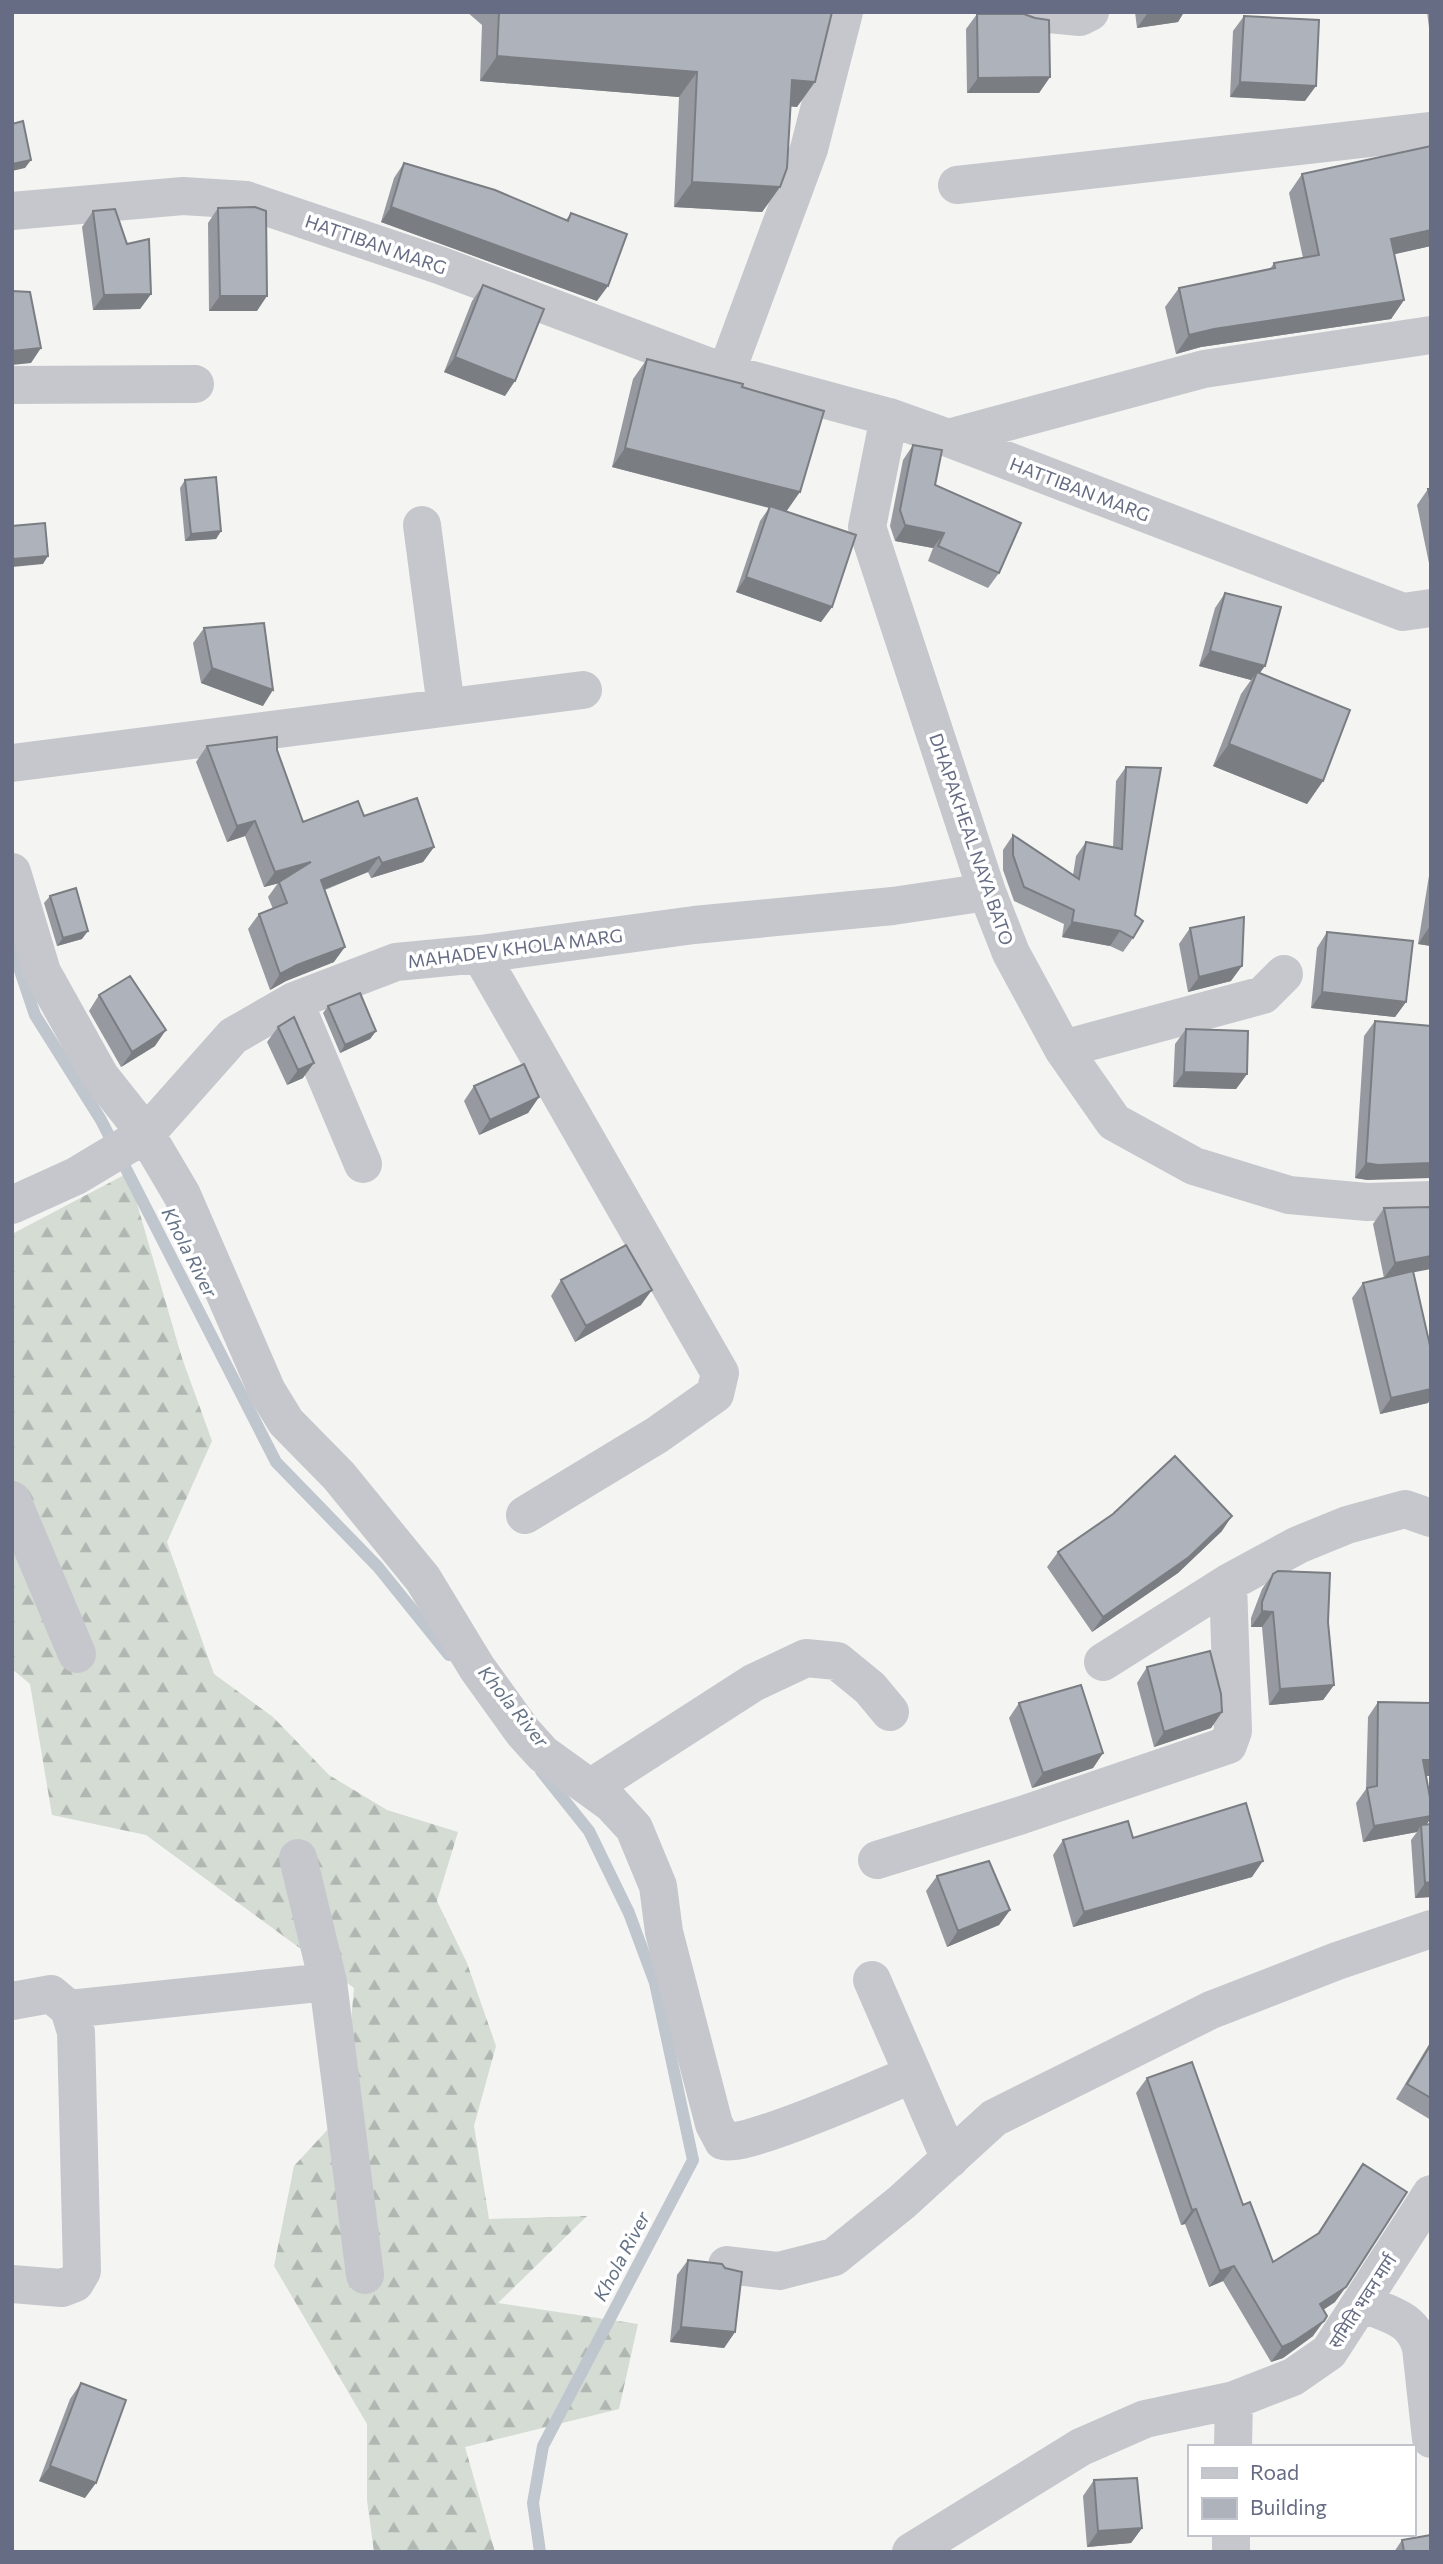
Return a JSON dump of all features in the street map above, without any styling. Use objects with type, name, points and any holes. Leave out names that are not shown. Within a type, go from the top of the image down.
[{"type":"street","points":[[726,373],[809,149],[844,12]]},
{"type":"street","points":[[1027,12],[1080,17],[1089,13]]},
{"type":"street","points":[[957,185],[1431,131]]},
{"type":"street","name":"HATTIBAN MARG","points":[[12,211],[184,196],[246,200],[439,265],[726,373],[889,418],[948,438],[1404,612],[1431,608]]},
{"type":"street","points":[[948,438],[1204,369],[1431,335]]},
{"type":"street","points":[[12,386],[195,384]]},
{"type":"street","name":"DHAPAKHEAL NAYA BATO","points":[[889,418],[867,527],[987,892],[1011,953],[1063,1049],[1114,1122],[1194,1166],[1289,1195],[1367,1202],[1431,1200]]},
{"type":"street","points":[[422,525],[446,707]]},
{"type":"street","points":[[12,763],[583,690]]},
{"type":"street","points":[[12,872],[42,972],[136,1141],[182,1195],[267,1391],[286,1422],[339,1476],[423,1579],[477,1668],[523,1732],[544,1754],[611,1803],[634,1829],[658,1886],[664,1932],[714,2124],[723,2141],[728,2143],[759,2136],[913,2074]]},
{"type":"street","name":"MAHADEV KHOLA MARG","points":[[12,1205],[76,1176],[136,1141],[233,1036],[294,1001],[397,962],[480,954],[694,925],[893,906],[987,892]]},
{"type":"street","points":[[480,954],[720,1373],[715,1394],[657,1435],[525,1515]]},
{"type":"street","points":[[1063,1049],[1263,995],[1284,974]]},
{"type":"street","points":[[294,1001],[363,1164]]},
{"type":"street","points":[[12,1500],[77,1654]]},
{"type":"street","points":[[1103,1662],[1228,1583],[1298,1545],[1348,1525],[1405,1509],[1431,1518]]},
{"type":"street","points":[[877,1860],[1019,1816],[1228,1745],[1233,1731],[1228,1583]]},
{"type":"street","points":[[590,1788],[753,1683],[806,1658],[837,1661],[870,1688],[890,1712]]},
{"type":"street","points":[[298,1858],[328,1982],[365,2275]]},
{"type":"street","points":[[727,2265],[779,2271],[834,2257],[902,2202],[994,2118],[1211,2010],[1337,1961],[1431,1929]]},
{"type":"street","points":[[872,1980],[950,2159]]},
{"type":"street","points":[[69,2009],[328,1982]]},
{"type":"street","points":[[12,2001],[51,1994],[69,2009],[76,2032],[82,2271],[75,2283],[62,2288],[12,2284]]},
{"type":"street","name":"समिति भवन मार्ग","points":[[911,2552],[1081,2447],[1144,2419],[1234,2400],[1293,2377],[1329,2352],[1431,2194]]},
{"type":"street","points":[[1362,2303],[1411,2325],[1418,2335],[1431,2439]]},
{"type":"street","points":[[1233,2445],[1234,2400]]},
{"type":"green space","points":[[128,1173],[182,1358],[212,1441],[167,1542],[214,1674],[273,1717],[329,1775],[387,1810],[458,1832],[437,1901],[467,1963],[496,2046],[474,2126],[489,2219],[587,2216],[498,2303],[638,2324],[619,2409],[465,2447],[495,2552],[374,2552],[367,2500],[367,2424],[274,2266],[294,2166],[343,2113],[354,1988],[146,1835],[52,1815],[30,1684],[12,1669],[12,1234]]},
{"type":"building","points":[[499,12],[832,12],[815,82],[792,80],[787,168],[780,187],[692,182],[697,72],[497,56]]},
{"type":"building","points":[[977,14],[1024,14],[1049,20],[1050,77],[978,78]]},
{"type":"building","points":[[1244,16],[1319,20],[1316,86],[1240,82]]},
{"type":"building","points":[[23,121],[31,160],[12,164],[12,124]]},
{"type":"building","points":[[1431,146],[1431,230],[1391,239],[1404,300],[1189,335],[1179,288],[1275,268],[1274,263],[1319,255],[1302,174]]},
{"type":"building","points":[[404,163],[495,190],[568,221],[571,213],[627,234],[608,286],[391,207]]},
{"type":"building","points":[[255,207],[266,211],[267,296],[220,296],[218,208]]},
{"type":"building","points":[[115,209],[127,244],[149,239],[151,294],[104,295],[93,211]]},
{"type":"building","points":[[483,285],[544,309],[515,381],[455,357]]},
{"type":"building","points":[[12,291],[30,292],[41,348],[12,351]]},
{"type":"building","points":[[647,359],[743,384],[742,387],[824,411],[800,492],[625,448]]},
{"type":"building","points":[[913,445],[942,450],[935,485],[1021,523],[999,573],[938,546],[944,533],[905,525],[900,510]]},
{"type":"building","points":[[216,477],[221,531],[191,534],[185,480]]},
{"type":"building","points":[[770,506],[856,535],[832,607],[746,577]]},
{"type":"building","points":[[45,523],[48,556],[12,559],[12,526]]},
{"type":"building","points":[[1225,593],[1281,607],[1265,666],[1210,651]]},
{"type":"building","points":[[264,623],[273,690],[212,668],[204,628]]},
{"type":"building","points":[[1257,672],[1350,710],[1323,781],[1229,744]]},
{"type":"building","points":[[277,737],[277,750],[303,822],[358,801],[364,816],[417,798],[434,847],[382,863],[379,857],[321,880],[345,947],[280,974],[259,914],[287,903],[279,882],[311,862],[275,872],[255,821],[237,826],[207,746]]},
{"type":"building","points":[[1126,767],[1161,768],[1135,915],[1143,921],[1133,938],[1120,931],[1072,922],[1074,910],[1024,887],[1013,855],[1013,835],[1079,879],[1086,842],[1122,849]]},
{"type":"building","points":[[76,888],[88,931],[63,938],[50,896]]},
{"type":"building","points":[[1244,917],[1242,966],[1199,977],[1190,928]]},
{"type":"building","points":[[1327,932],[1413,941],[1406,1002],[1322,992]]},
{"type":"building","points":[[130,976],[166,1030],[132,1052],[99,995]]},
{"type":"building","points":[[360,993],[376,1031],[345,1045],[328,1006]]},
{"type":"building","points":[[294,1017],[314,1063],[298,1070],[278,1027]]},
{"type":"building","points":[[1375,1021],[1431,1026],[1431,1163],[1366,1163]]},
{"type":"building","points":[[1186,1029],[1248,1031],[1247,1074],[1184,1072]]},
{"type":"building","points":[[524,1064],[539,1097],[490,1120],[474,1086]]},
{"type":"building","points":[[1431,1207],[1431,1256],[1395,1263],[1384,1208]]},
{"type":"building","points":[[626,1245],[652,1290],[586,1326],[561,1280]]},
{"type":"building","points":[[1413,1271],[1431,1350],[1431,1389],[1391,1398],[1363,1283]]},
{"type":"building","points":[[1175,1456],[1232,1516],[1189,1557],[1103,1617],[1058,1552],[1113,1514]]},
{"type":"building","points":[[1278,1571],[1330,1573],[1328,1622],[1334,1685],[1280,1689],[1273,1612],[1262,1611],[1262,1602],[1273,1574]]},
{"type":"building","points":[[1210,1651],[1221,1694],[1222,1712],[1164,1732],[1147,1667]]},
{"type":"building","points":[[1081,1685],[1103,1753],[1043,1773],[1019,1703]]},
{"type":"building","points":[[1378,1702],[1431,1703],[1431,1760],[1423,1760],[1431,1816],[1374,1826],[1367,1788],[1377,1786]]},
{"type":"building","points":[[1246,1803],[1263,1861],[1084,1912],[1063,1840],[1128,1821],[1133,1838]]},
{"type":"building","points":[[1431,1824],[1431,1882],[1425,1883],[1421,1825]]},
{"type":"building","points":[[989,1861],[1010,1910],[958,1931],[937,1876]]},
{"type":"building","points":[[1431,2044],[1431,2098],[1407,2084]]},
{"type":"building","points":[[1192,2062],[1243,2205],[1250,2202],[1273,2262],[1319,2233],[1363,2164],[1407,2192],[1346,2287],[1320,2304],[1327,2316],[1324,2321],[1282,2347],[1234,2266],[1220,2271],[1196,2209],[1192,2210],[1147,2078]]},
{"type":"building","points":[[688,2260],[722,2264],[725,2268],[742,2272],[735,2332],[681,2327]]},
{"type":"building","points":[[81,2383],[126,2400],[96,2483],[50,2466]]},
{"type":"building","points":[[1137,2478],[1142,2528],[1098,2531],[1094,2480]]},
{"type":"building","points":[[1431,2535],[1431,2552],[1404,2552],[1402,2540]]},
{"type":"waterway","name":"Khola River","points":[[12,947],[35,1015],[101,1120],[276,1462],[378,1567],[449,1655]]},
{"type":"waterway","name":"Khola River","points":[[540,2552],[533,2503],[543,2446],[693,2160],[655,1983],[629,1913],[589,1831],[541,1771]]}]
